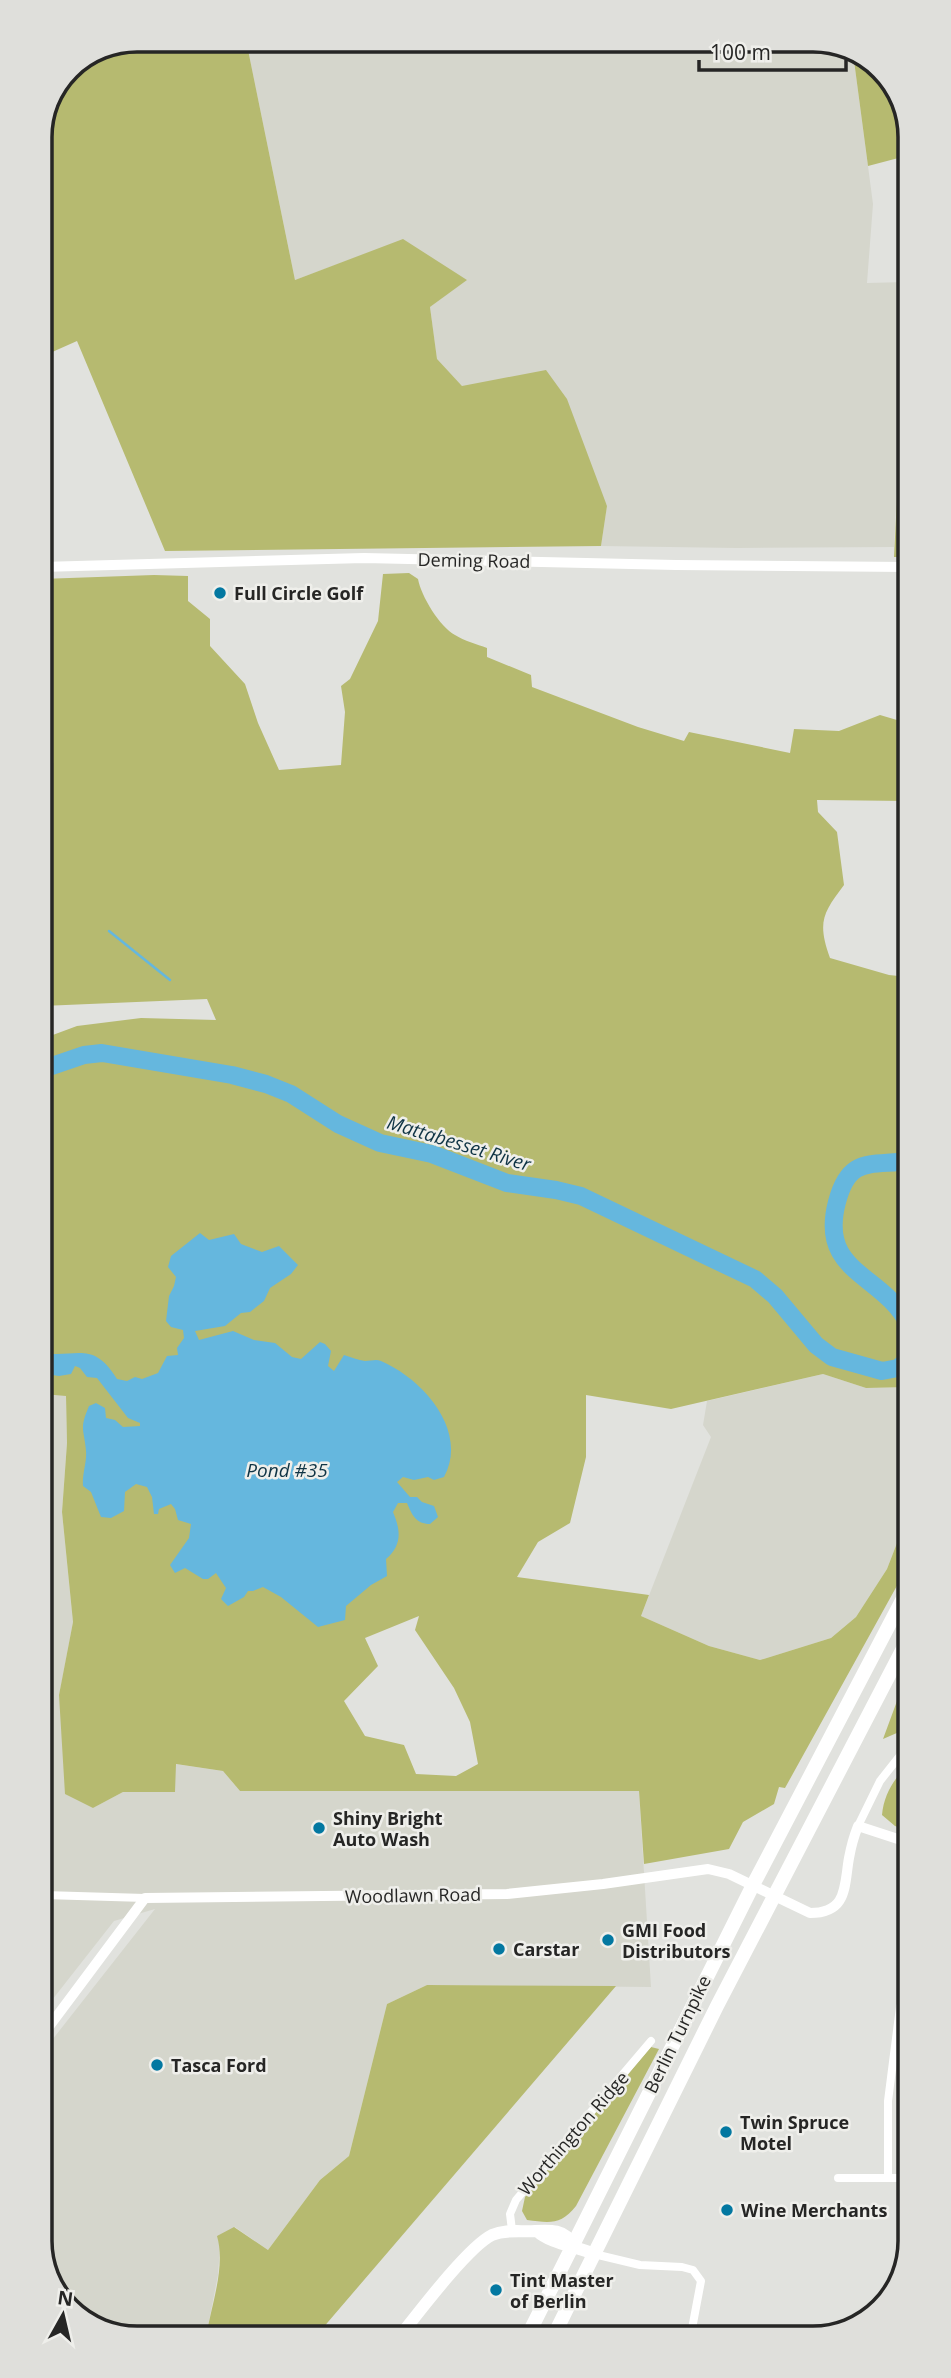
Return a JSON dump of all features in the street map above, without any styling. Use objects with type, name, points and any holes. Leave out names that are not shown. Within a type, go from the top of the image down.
[{"type":"highway","name":"Berlin Turnpike","points":[[533,2326],[752,1885],[898,1608]]},
{"type":"highway","name":"Berlin Turnpike","points":[[559,2326],[774,1895],[898,1658]]},
{"type":"main road","points":[[409,2325],[475,2247],[492,2235],[512,2230],[550,2230],[563,2234],[573,2245],[594,2254]]},
{"type":"street","name":"Deming Road","points":[[53,567],[365,558],[898,567]]},
{"type":"street","points":[[774,1895],[810,1913],[832,1909],[844,1892],[858,1826],[876,1788],[898,1760]]},
{"type":"street","points":[[858,1826],[898,1839]]},
{"type":"street","name":"Woodlawn Road","points":[[53,1895],[145,1898],[507,1894],[708,1869],[729,1874],[774,1895]]},
{"type":"street","points":[[53,2021],[145,1898]]},
{"type":"street","points":[[888,2178],[888,2101],[898,2023]]},
{"type":"street","name":"Worthington Ridge","points":[[512,2230],[510,2214],[516,2200],[651,2041]]},
{"type":"street","points":[[838,2178],[898,2178]]},
{"type":"street","points":[[594,2254],[640,2265],[682,2266],[693,2270],[701,2281],[693,2326]]},
{"type":"shaded area","points":[[249,53],[819,53],[841,57],[854,63],[873,204],[867,283],[898,282],[898,473],[894,547],[601,546],[607,505],[462,386],[437,360],[430,307],[466,280],[403,240],[295,280]]},
{"type":"shaded area","points":[[823,1374],[866,1388],[898,1387],[898,1540],[887,1569],[856,1617],[831,1638],[760,1660],[709,1646],[641,1616],[711,1437],[703,1425],[707,1401]]},
{"type":"shaded area","points":[[53,1394],[66,1395],[67,1443],[62,1512],[73,1622],[59,1696],[93,1808],[123,1792],[175,1792],[175,1764],[223,1771],[240,1791],[639,1791],[651,1987],[427,1985],[387,2004],[349,2156],[320,2180],[268,2250],[235,2227],[220,2246],[218,2275],[208,2325],[115,2323],[98,2316],[98,2280],[62,2280],[54,2257],[53,2039],[155,1909],[114,1921],[53,1999]]},
{"type":"green space","points":[[126,53],[249,53],[295,280],[403,239],[467,280],[430,307],[437,359],[462,386],[546,370],[567,399],[607,506],[601,546],[165,551],[77,341],[53,352],[53,132],[55,115],[61,100],[81,73],[110,57]]},
{"type":"green space","points":[[854,63],[874,77],[884,90],[897,121],[898,158],[868,166]]},
{"type":"green space","points":[[898,478],[898,557],[894,557]]},
{"type":"green space","points":[[409,573],[418,579],[432,610],[449,631],[487,648],[487,657],[531,675],[532,687],[638,727],[684,741],[689,732],[790,753],[794,729],[839,731],[880,715],[898,720],[898,801],[817,800],[818,812],[837,832],[844,885],[824,918],[824,935],[830,958],[898,976],[898,1387],[866,1388],[823,1374],[671,1409],[586,1395],[586,1457],[570,1523],[538,1542],[517,1577],[649,1595],[641,1616],[709,1646],[760,1660],[831,1638],[856,1617],[887,1569],[898,1540],[898,1584],[785,1788],[779,1787],[774,1804],[743,1822],[729,1849],[644,1864],[639,1791],[240,1791],[223,1771],[176,1764],[175,1792],[123,1792],[93,1808],[65,1794],[59,1695],[73,1622],[62,1512],[67,1443],[66,1396],[53,1395],[53,1035],[77,1026],[141,1018],[216,1020],[207,999],[53,1006],[53,579],[188,576],[188,601],[210,619],[210,646],[245,684],[258,723],[279,770],[341,765],[345,712],[341,686],[350,679],[378,621],[383,574]],"holes":[[[419,1616],[415,1630],[454,1688],[470,1722],[478,1764],[456,1776],[416,1774],[404,1745],[365,1736],[344,1701],[378,1666],[365,1638]]]},
{"type":"green space","points":[[898,1698],[898,1732],[883,1739]]},
{"type":"green space","points":[[898,1777],[898,1827],[882,1815],[891,1786]]},
{"type":"green space","points":[[427,1985],[616,1986],[325,2325],[209,2325],[219,2273],[217,2236],[234,2227],[268,2250],[320,2180],[349,2156],[387,2004]]},
{"type":"green space","points":[[651,2047],[659,2049],[576,2206],[560,2220],[527,2220],[522,2211],[525,2197]]},
{"type":"water","name":"Pond #35","points":[[200,1233],[209,1240],[234,1234],[241,1244],[262,1252],[279,1246],[298,1265],[291,1274],[270,1288],[264,1301],[250,1312],[241,1313],[225,1326],[195,1331],[199,1340],[233,1331],[254,1340],[275,1343],[292,1357],[301,1359],[320,1342],[331,1351],[328,1366],[334,1371],[344,1355],[365,1361],[381,1361],[412,1380],[438,1408],[451,1442],[450,1460],[444,1477],[414,1480],[403,1477],[397,1482],[410,1497],[417,1497],[434,1506],[438,1517],[430,1524],[418,1521],[407,1503],[398,1503],[393,1512],[398,1525],[398,1537],[395,1548],[386,1559],[387,1576],[371,1585],[346,1606],[345,1620],[318,1627],[281,1597],[263,1587],[248,1591],[244,1597],[228,1606],[221,1599],[226,1588],[216,1573],[203,1579],[185,1568],[175,1573],[170,1565],[189,1538],[191,1524],[178,1520],[171,1504],[154,1514],[152,1497],[147,1487],[136,1484],[125,1492],[124,1511],[111,1518],[101,1517],[91,1492],[83,1486],[86,1455],[83,1425],[89,1406],[96,1403],[105,1408],[106,1418],[115,1420],[123,1427],[140,1426],[140,1423],[128,1418],[97,1378],[87,1377],[80,1368],[75,1366],[71,1374],[53,1375],[53,1354],[92,1355],[100,1359],[117,1379],[127,1381],[158,1373],[167,1356],[178,1355],[177,1348],[184,1338],[183,1330],[171,1327],[166,1321],[169,1296],[176,1277],[168,1267],[171,1256]]},
{"type":"waterway","points":[[109,931],[170,980]]},
{"type":"waterway","name":"Mattabesset River","points":[[53,1066],[84,1055],[102,1053],[232,1075],[291,1094],[338,1124],[380,1143],[432,1154],[507,1183],[581,1196],[755,1279],[775,1296],[816,1345],[832,1357],[882,1371],[898,1368]]},
{"type":"waterway","name":"Mattabesset River","points":[[898,1162],[863,1166],[848,1177],[837,1202],[834,1226],[837,1244],[845,1259],[898,1308]]},
{"type":"place","name":"Full Circle Golf","points":[[220,593]]},
{"type":"place","name":"Shiny Bright Auto Wash","points":[[319,1828]]},
{"type":"place","name":"GMI Food Distributors","points":[[608,1940]]},
{"type":"place","name":"Carstar","points":[[499,1949]]},
{"type":"place","name":"Tasca Ford","points":[[157,2065]]},
{"type":"place","name":"Twin Spruce Motel","points":[[726,2132]]},
{"type":"place","name":"Wine Merchants","points":[[727,2210]]},
{"type":"place","name":"Tint Master of Berlin","points":[[496,2290]]}]
